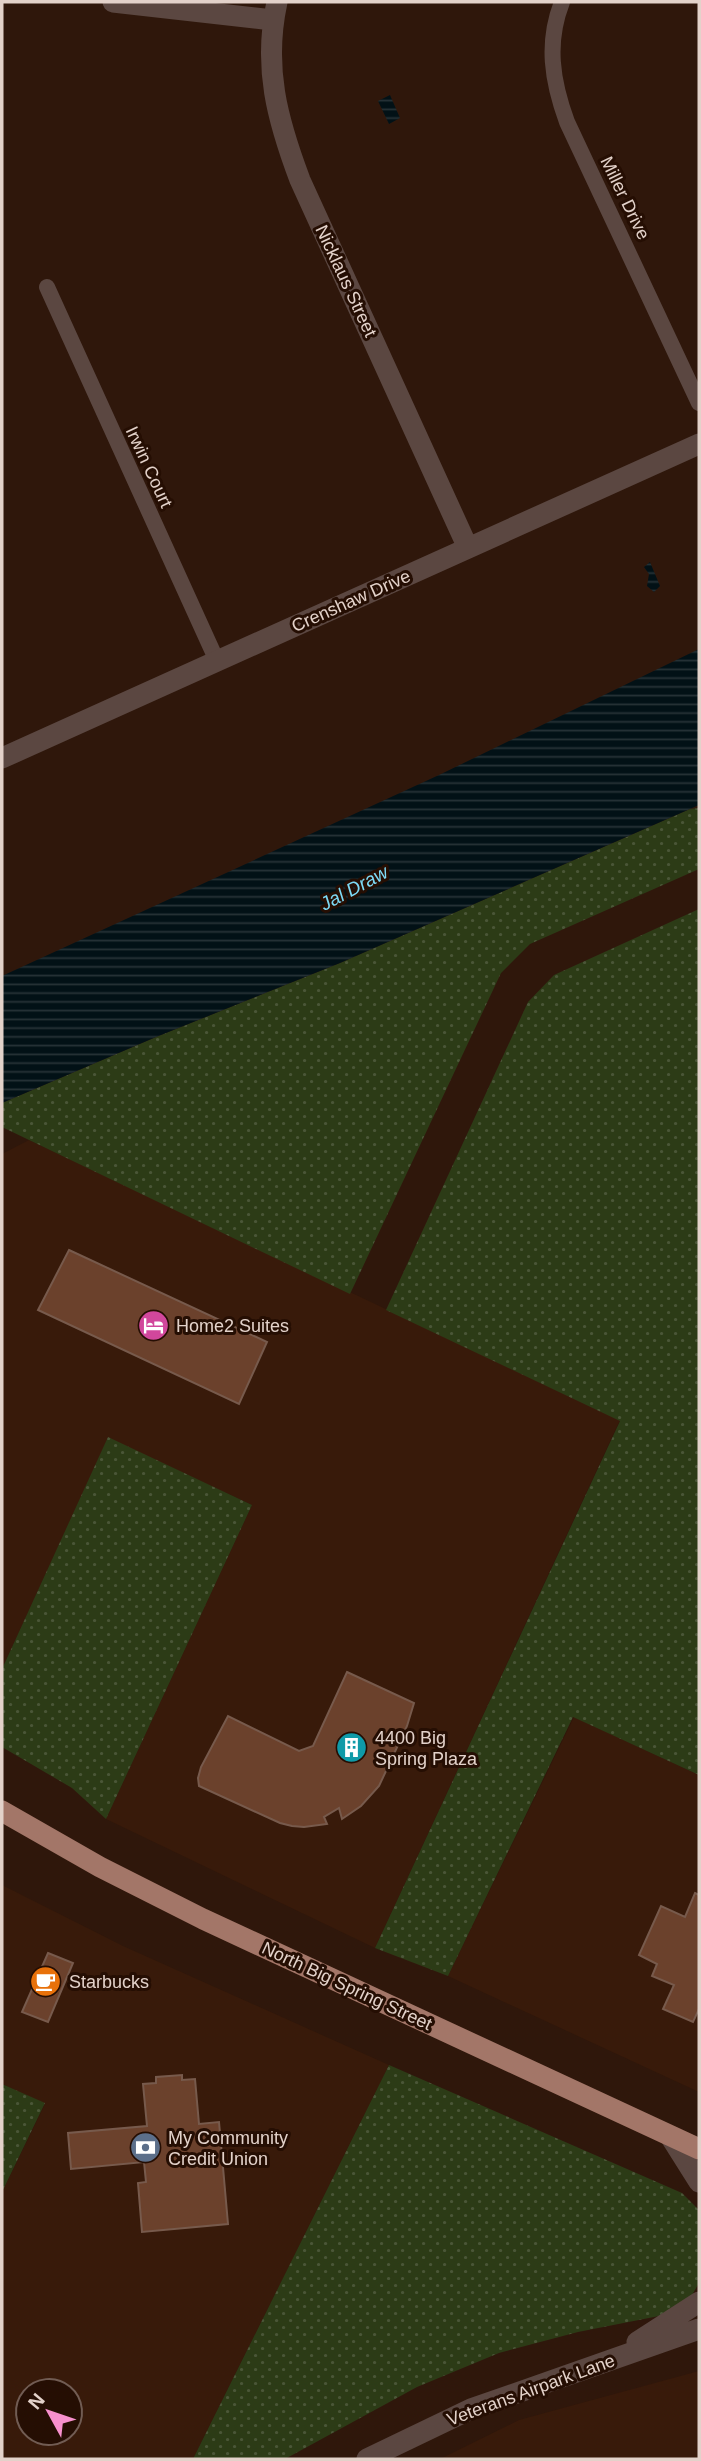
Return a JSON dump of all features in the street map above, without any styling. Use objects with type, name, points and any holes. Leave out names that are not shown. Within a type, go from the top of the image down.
[{"type":"highway","name":"North Big Spring Street","points":[[2,1811],[100,1867],[203,1919],[699,2149]]},
{"type":"street","points":[[113,2],[275,11]]},
{"type":"street","name":"Miller Drive","points":[[562,2],[552,40],[556,93],[567,122],[699,403]]},
{"type":"street","name":"Nicklaus Street","points":[[275,11],[272,90],[281,131],[300,180],[468,548]]},
{"type":"street","name":"Irwin Court","points":[[47,288],[217,662]]},
{"type":"street","name":"Crenshaw Drive","points":[[2,758],[699,444]]},
{"type":"street","points":[[670,2136],[699,2182]]},
{"type":"street","points":[[606,2362],[699,2302]]},
{"type":"street","name":"Veterans Airpark Lane","points":[[367,2459],[471,2409],[699,2329]]},
{"type":"shaded area","points":[[29,1140],[620,1420],[375,1948],[106,1819],[252,1505],[108,1438],[2,1669],[2,1154]]},
{"type":"shaded area","points":[[574,1717],[699,1775],[699,2092],[448,1976]]},
{"type":"shaded area","points":[[2,1885],[123,1946],[389,2065],[193,2459],[2,2459],[2,2192],[45,2104],[2,2084]]},
{"type":"shaded area","points":[[699,2371],[699,2459],[440,2459],[519,2420]]},
{"type":"green space","points":[[699,808],[699,869],[530,944],[501,973],[350,1294],[2,1127],[2,1103],[340,963],[690,809]]},
{"type":"green space","points":[[699,909],[699,1775],[573,1717],[448,1976],[375,1948],[620,1421],[386,1310],[528,1002],[554,975]]},
{"type":"green space","points":[[108,1437],[252,1505],[106,1819],[72,1788],[2,1747],[2,1669]]},
{"type":"green space","points":[[389,2065],[682,2193],[699,2210],[699,2283],[692,2295],[664,2315],[578,2332],[499,2353],[417,2387],[285,2459],[193,2459]]},
{"type":"green space","points":[[2,2084],[45,2103],[2,2192]]},
{"type":"water","points":[[390,95],[400,118],[389,124],[378,101]]},
{"type":"water","points":[[650,562],[660,586],[654,592],[647,586],[649,574],[644,567]]},
{"type":"water","name":"Jal Draw","points":[[699,649],[699,805],[340,963],[2,1103],[2,976],[439,775]]},
{"type":"building","name":"Home2 Suites","points":[[69,1250],[267,1342],[239,1404],[38,1310]]},
{"type":"building","name":"4400 Big Spring Plaza","points":[[347,1672],[414,1703],[407,1726],[379,1786],[361,1806],[342,1819],[339,1808],[324,1817],[327,1824],[292,1826],[199,1786],[201,1767],[228,1716],[299,1751],[313,1746]]},
{"type":"building","points":[[695,1893],[699,1895],[699,2009],[693,2022],[663,2009],[674,1985],[652,1976],[657,1964],[639,1955],[661,1906],[685,1917]]},
{"type":"building","points":[[48,1953],[73,1963],[48,2022],[22,2012]]},
{"type":"building","name":"My Community Credit Union","points":[[182,2075],[182,2080],[195,2079],[199,2124],[219,2122],[228,2224],[142,2232],[138,2183],[146,2182],[144,2162],[71,2169],[68,2133],[147,2126],[143,2084],[156,2083],[156,2077]]},
{"type":"place","name":"Home2 Suites","points":[[153,1326]]},
{"type":"place","name":"4400 Big Spring Plaza","points":[[352,1748]]},
{"type":"place","name":"Starbucks","points":[[46,1982]]},
{"type":"place","name":"My Community Credit Union","points":[[145,2148]]}]
